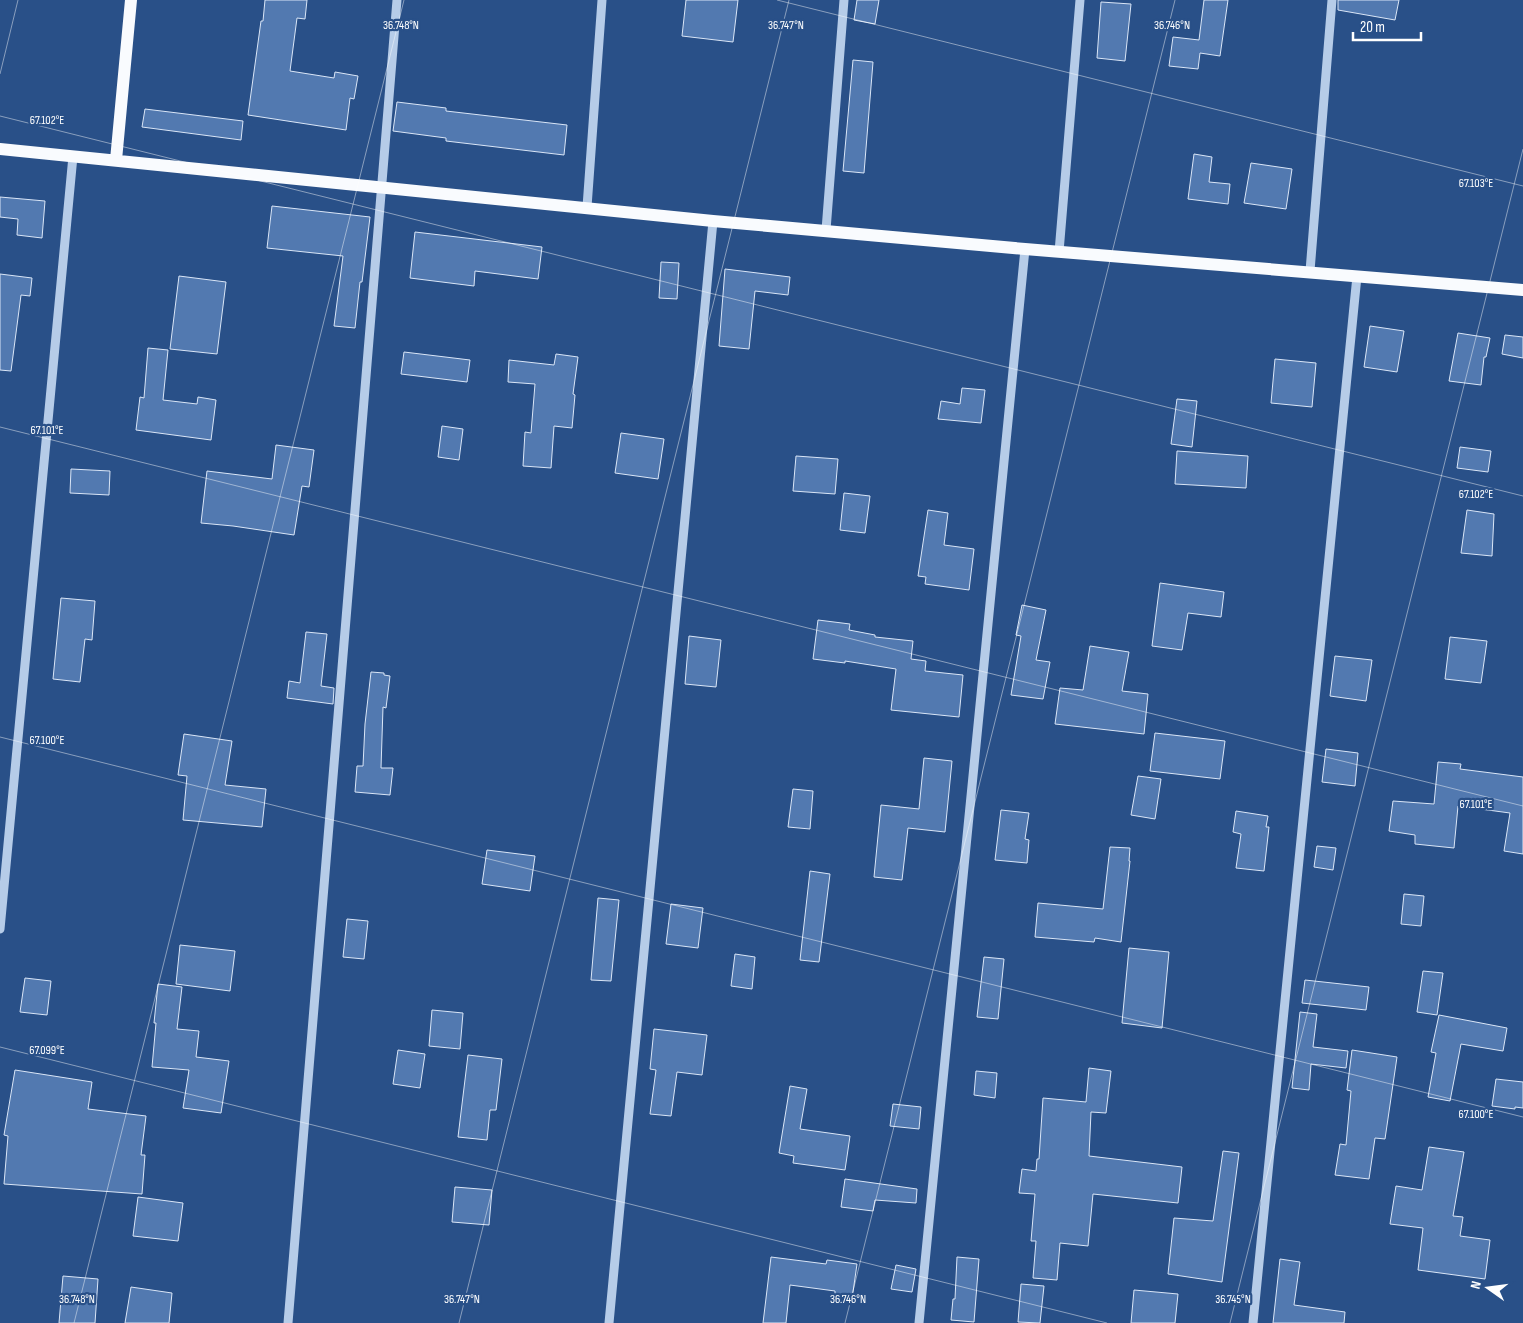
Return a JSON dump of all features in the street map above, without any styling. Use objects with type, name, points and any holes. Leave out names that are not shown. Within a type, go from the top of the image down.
[{"type":"main road","points":[[116,160],[131,0]]},
{"type":"main road","points":[[0,149],[713,221],[1059,252],[1310,271],[1523,290]]},
{"type":"street","points":[[288,1323],[397,0]]},
{"type":"street","points":[[587,207],[602,0]]},
{"type":"street","points":[[826,230],[844,0]]},
{"type":"street","points":[[1059,252],[1080,0]]},
{"type":"street","points":[[1310,271],[1332,0]]},
{"type":"street","points":[[0,929],[73,156]]},
{"type":"street","points":[[609,1323],[713,221]]},
{"type":"street","points":[[919,1323],[1025,249]]},
{"type":"street","points":[[1254,1323],[1357,276]]},
{"type":"building","points":[[265,0],[307,0],[305,19],[297,18],[290,71],[334,78],[335,72],[358,76],[354,99],[350,98],[346,130],[248,115]]},
{"type":"building","points":[[686,0],[738,0],[733,42],[682,36]]},
{"type":"building","points":[[857,0],[879,0],[875,24],[854,20]]},
{"type":"building","points":[[1204,0],[1228,0],[1220,56],[1200,53],[1198,69],[1169,66],[1173,37],[1199,40]]},
{"type":"building","points":[[1338,0],[1399,0],[1395,20],[1338,10]]},
{"type":"building","points":[[1101,2],[1131,4],[1125,61],[1097,58]]},
{"type":"building","points":[[853,60],[873,62],[864,173],[843,171]]},
{"type":"building","points":[[397,102],[446,108],[446,111],[567,125],[564,155],[446,141],[446,138],[393,131]]},
{"type":"building","points":[[145,109],[243,121],[241,140],[142,127]]},
{"type":"building","points":[[1194,154],[1212,157],[1209,182],[1230,184],[1228,204],[1188,199]]},
{"type":"building","points":[[1251,163],[1292,169],[1286,209],[1244,203]]},
{"type":"building","points":[[0,197],[45,201],[42,238],[17,235],[18,219],[0,217]]},
{"type":"building","points":[[272,206],[370,217],[355,328],[334,326],[343,256],[267,248]]},
{"type":"building","points":[[415,232],[542,247],[538,279],[475,271],[474,286],[410,278]]},
{"type":"building","points":[[661,262],[679,263],[677,299],[659,298]]},
{"type":"building","points":[[725,269],[790,277],[788,295],[755,291],[749,349],[719,346]]},
{"type":"building","points":[[0,274],[32,278],[30,296],[21,295],[11,371],[0,370]]},
{"type":"building","points":[[179,276],[226,282],[217,354],[170,349]]},
{"type":"building","points":[[1370,326],[1404,331],[1397,372],[1364,367]]},
{"type":"building","points":[[1458,333],[1490,338],[1486,357],[1484,357],[1481,385],[1449,381]]},
{"type":"building","points":[[1505,335],[1523,337],[1523,358],[1502,354]]},
{"type":"building","points":[[148,348],[168,350],[163,400],[197,404],[198,397],[216,400],[211,440],[136,430],[140,397],[144,398]]},
{"type":"building","points":[[404,352],[470,360],[467,382],[401,374]]},
{"type":"building","points":[[556,354],[578,357],[573,394],[575,395],[572,428],[554,426],[551,468],[523,466],[525,432],[531,433],[535,384],[508,382],[509,360],[554,365]]},
{"type":"building","points":[[1275,359],[1316,363],[1312,407],[1271,403]]},
{"type":"building","points":[[962,388],[985,390],[981,423],[938,419],[941,401],[960,404]]},
{"type":"building","points":[[1177,399],[1197,401],[1192,447],[1171,444]]},
{"type":"building","points":[[442,426],[463,429],[459,460],[438,457]]},
{"type":"building","points":[[621,433],[664,439],[658,479],[615,473]]},
{"type":"building","points":[[276,445],[314,450],[309,487],[302,486],[294,535],[201,523],[207,471],[272,479]]},
{"type":"building","points":[[1460,447],[1491,451],[1488,472],[1457,468]]},
{"type":"building","points":[[1177,451],[1248,456],[1246,488],[1175,484]]},
{"type":"building","points":[[796,456],[838,459],[835,494],[793,491]]},
{"type":"building","points":[[71,469],[110,471],[109,495],[70,493]]},
{"type":"building","points":[[844,493],[870,496],[865,533],[840,530]]},
{"type":"building","points":[[928,510],[948,513],[944,545],[974,549],[969,590],[925,584],[926,577],[918,576]]},
{"type":"building","points":[[1467,510],[1494,514],[1492,556],[1461,553]]},
{"type":"building","points":[[1160,583],[1224,592],[1221,617],[1188,613],[1182,650],[1152,646]]},
{"type":"building","points":[[61,598],[95,601],[92,640],[85,639],[80,682],[53,679]]},
{"type":"building","points":[[1022,605],[1046,610],[1036,660],[1050,662],[1043,699],[1011,695],[1021,636],[1016,635]]},
{"type":"building","points":[[818,620],[850,624],[849,630],[875,635],[875,637],[913,641],[911,659],[926,661],[925,671],[963,675],[959,717],[891,710],[896,669],[845,661],[845,663],[813,659]]},
{"type":"building","points":[[306,632],[327,634],[321,686],[334,688],[333,704],[287,698],[289,681],[300,683]]},
{"type":"building","points":[[689,636],[721,640],[716,687],[685,684]]},
{"type":"building","points":[[1450,637],[1487,641],[1481,683],[1445,679]]},
{"type":"building","points":[[1090,646],[1129,652],[1122,691],[1148,694],[1144,734],[1055,724],[1060,688],[1083,690]]},
{"type":"building","points":[[1335,656],[1372,660],[1366,701],[1330,696]]},
{"type":"building","points":[[371,672],[384,673],[384,675],[390,676],[386,708],[383,707],[381,768],[393,768],[390,795],[355,792],[357,766],[363,766],[365,724]]},
{"type":"building","points":[[1155,733],[1225,741],[1220,779],[1150,771]]},
{"type":"building","points":[[184,734],[232,741],[225,785],[266,789],[262,827],[183,820],[187,776],[178,775]]},
{"type":"building","points":[[1326,749],[1358,753],[1355,786],[1322,782]]},
{"type":"building","points":[[924,758],[952,761],[945,832],[908,828],[902,880],[874,877],[881,805],[919,809]]},
{"type":"building","points":[[1438,762],[1461,764],[1460,769],[1523,777],[1523,854],[1504,851],[1510,813],[1458,806],[1454,848],[1415,844],[1415,835],[1389,831],[1393,801],[1434,804]]},
{"type":"building","points":[[1138,776],[1161,779],[1155,819],[1131,815]]},
{"type":"building","points":[[793,789],[813,791],[810,829],[788,827]]},
{"type":"building","points":[[1001,810],[1029,813],[1025,839],[1029,840],[1027,863],[995,860]]},
{"type":"building","points":[[1236,811],[1268,816],[1266,827],[1269,827],[1264,871],[1236,868],[1241,834],[1233,832]]},
{"type":"building","points":[[1317,846],[1336,848],[1333,870],[1314,867]]},
{"type":"building","points":[[1110,847],[1130,848],[1121,942],[1095,938],[1094,942],[1035,937],[1038,903],[1103,909]]},
{"type":"building","points":[[487,850],[535,856],[530,891],[482,884]]},
{"type":"building","points":[[810,871],[830,874],[819,962],[800,960]]},
{"type":"building","points":[[1404,894],[1424,896],[1421,926],[1401,924]]},
{"type":"building","points":[[598,898],[619,900],[611,981],[591,980]]},
{"type":"building","points":[[671,904],[703,908],[698,948],[666,944]]},
{"type":"building","points":[[347,919],[368,921],[364,959],[343,957]]},
{"type":"building","points":[[180,945],[235,951],[230,991],[176,984]]},
{"type":"building","points":[[1129,948],[1169,952],[1162,1028],[1122,1023]]},
{"type":"building","points":[[735,954],[755,957],[752,989],[731,986]]},
{"type":"building","points":[[984,957],[1004,959],[998,1019],[977,1017]]},
{"type":"building","points":[[1423,971],[1443,973],[1437,1015],[1417,1012]]},
{"type":"building","points":[[25,978],[51,981],[47,1015],[20,1012]]},
{"type":"building","points":[[1305,980],[1369,987],[1366,1010],[1302,1003]]},
{"type":"building","points":[[158,984],[182,987],[177,1029],[199,1031],[196,1057],[229,1061],[221,1113],[183,1108],[189,1070],[152,1067]]},
{"type":"building","points":[[432,1010],[463,1013],[460,1049],[429,1046]]},
{"type":"building","points":[[1300,1012],[1317,1014],[1313,1047],[1348,1051],[1346,1068],[1311,1064],[1309,1090],[1292,1088]]},
{"type":"building","points":[[1439,1015],[1507,1028],[1503,1051],[1461,1044],[1450,1101],[1428,1097],[1436,1053],[1431,1052]]},
{"type":"building","points":[[654,1029],[707,1035],[702,1075],[677,1072],[671,1116],[650,1114],[656,1070],[650,1069]]},
{"type":"building","points":[[398,1050],[425,1054],[420,1088],[393,1084]]},
{"type":"building","points":[[1352,1050],[1397,1057],[1385,1139],[1375,1138],[1369,1179],[1335,1175],[1340,1144],[1346,1145],[1351,1091],[1347,1090]]},
{"type":"building","points":[[468,1055],[502,1059],[496,1110],[490,1110],[487,1140],[458,1137]]},
{"type":"building","points":[[1089,1068],[1111,1071],[1106,1113],[1091,1112],[1089,1156],[1182,1167],[1178,1203],[1093,1194],[1088,1246],[1060,1243],[1057,1280],[1033,1278],[1036,1241],[1031,1241],[1035,1194],[1019,1193],[1022,1169],[1036,1171],[1037,1159],[1039,1159],[1043,1098],[1086,1102]]},
{"type":"building","points":[[15,1070],[92,1082],[88,1109],[146,1116],[141,1155],[145,1155],[142,1194],[4,1184],[8,1136],[4,1135]]},
{"type":"building","points":[[976,1071],[997,1073],[995,1098],[974,1095]]},
{"type":"building","points":[[1496,1079],[1523,1082],[1523,1108],[1515,1107],[1515,1109],[1492,1106]]},
{"type":"building","points":[[790,1086],[807,1089],[800,1129],[850,1136],[845,1170],[793,1163],[794,1156],[779,1153]]},
{"type":"building","points":[[893,1104],[921,1107],[919,1129],[890,1126]]},
{"type":"building","points":[[1429,1147],[1464,1152],[1453,1216],[1463,1217],[1460,1236],[1490,1240],[1485,1279],[1418,1270],[1423,1228],[1390,1224],[1396,1186],[1422,1190]]},
{"type":"building","points":[[1223,1151],[1239,1153],[1222,1282],[1168,1274],[1174,1218],[1213,1221]]},
{"type":"building","points":[[845,1179],[917,1189],[916,1203],[875,1200],[873,1211],[841,1207]]},
{"type":"building","points":[[455,1187],[492,1190],[489,1225],[452,1222]]},
{"type":"building","points":[[138,1197],[183,1203],[178,1241],[133,1236]]},
{"type":"building","points":[[771,1257],[826,1264],[827,1260],[857,1264],[852,1299],[835,1296],[835,1291],[790,1285],[786,1323],[763,1323]]},
{"type":"building","points":[[957,1257],[979,1259],[974,1322],[951,1320],[953,1299],[955,1299]]},
{"type":"building","points":[[1280,1259],[1300,1262],[1294,1305],[1345,1312],[1344,1323],[1273,1323]]},
{"type":"building","points":[[896,1265],[916,1269],[912,1292],[891,1289]]},
{"type":"building","points":[[63,1276],[98,1279],[95,1323],[59,1323]]},
{"type":"building","points":[[1021,1284],[1044,1286],[1040,1323],[1018,1322]]},
{"type":"building","points":[[131,1287],[172,1293],[169,1323],[125,1323]]},
{"type":"building","points":[[1134,1290],[1178,1294],[1175,1323],[1131,1323]]}]
